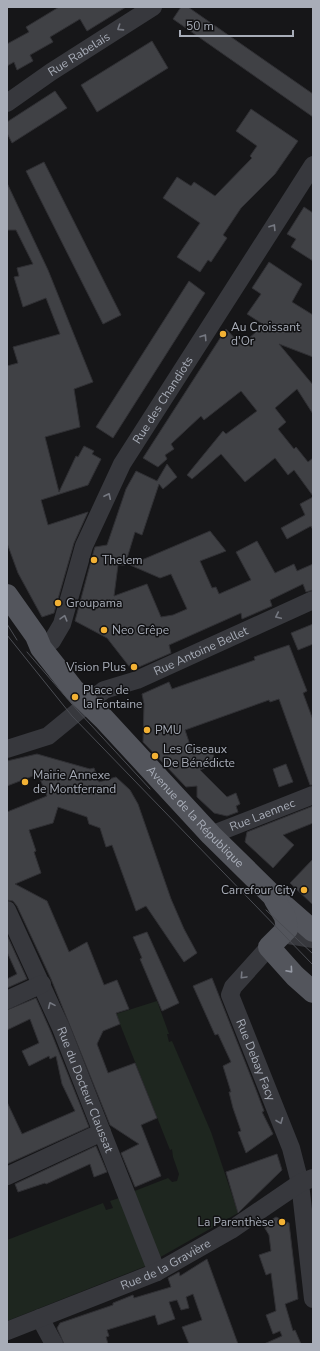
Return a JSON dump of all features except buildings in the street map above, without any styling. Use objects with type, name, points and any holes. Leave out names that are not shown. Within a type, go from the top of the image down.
[{"type":"main road","points":[[7,595],[74,690],[88,702]]},
{"type":"main road","name":"Avenue de la République","points":[[88,702],[211,835],[273,896],[313,931]]},
{"type":"main road","name":"Avenue de la République","points":[[273,896],[284,917],[286,929],[275,941]]},
{"type":"main road","points":[[275,941],[295,976],[313,992]]},
{"type":"street","name":"Rue Rabelais","points":[[7,103],[51,72],[153,7]]},
{"type":"street","name":"Rue des Chandiots","points":[[38,637],[62,624],[84,546],[122,464],[313,165]]},
{"type":"street","name":"Rue Antoine Bellet","points":[[88,702],[104,690],[137,680],[313,600]]},
{"type":"street","points":[[7,749],[48,736],[88,702]]},
{"type":"street","name":"Rue Laennec","points":[[211,835],[313,795]]},
{"type":"street","name":"Rue du Docteur Claussat","points":[[7,910],[62,1028],[157,1272]]},
{"type":"street","points":[[275,941],[313,939]]},
{"type":"street","name":"Rue Debay Facy","points":[[275,941],[233,987],[230,996],[291,1148],[306,1180],[313,1299]]},
{"type":"street","points":[[7,1000],[42,984]]},
{"type":"street","points":[[7,1176],[102,1132]]},
{"type":"street","name":"Rue de la Gravière","points":[[7,1331],[157,1272],[231,1230],[306,1180]]},
{"type":"street","points":[[40,1318],[54,1344]]},
{"type":"shaded area","points":[[157,1001],[169,1034],[167,1034],[169,1042],[172,1041],[211,1132],[238,1213],[157,1259],[132,1192],[168,1178],[172,1182],[177,1181],[179,1174],[172,1149],[170,1150],[116,1014]]},
{"type":"shaded area","points":[[119,1198],[146,1266],[7,1321],[7,1240],[103,1203],[106,1210],[113,1208],[110,1201]]},
{"type":"tram line","points":[[7,624],[17,640]]},
{"type":"tram line","points":[[7,635],[72,716],[313,965]]},
{"type":"tram line","points":[[27,652],[78,711],[150,789]]},
{"type":"tram line","points":[[266,910],[313,954]]},
{"type":"place","name":"Au Croissant d'Or","points":[[223,334]]},
{"type":"place","name":"Thelem","points":[[94,560]]},
{"type":"place","name":"Groupama","points":[[58,603]]},
{"type":"place","name":"Neo Crêpe","points":[[104,630]]},
{"type":"place","name":"Vision Plus","points":[[134,667]]},
{"type":"place","name":"Place de la Fontaine","points":[[75,697]]},
{"type":"place","name":"PMU","points":[[147,730]]},
{"type":"place","name":"Les Ciseaux De Bénédicte","points":[[155,756]]},
{"type":"place","name":"Mairie Annexe de Montferrand","points":[[25,782]]},
{"type":"place","name":"Carrefour City","points":[[304,890]]},
{"type":"place","name":"La Parenthèse","points":[[282,1222]]}]
